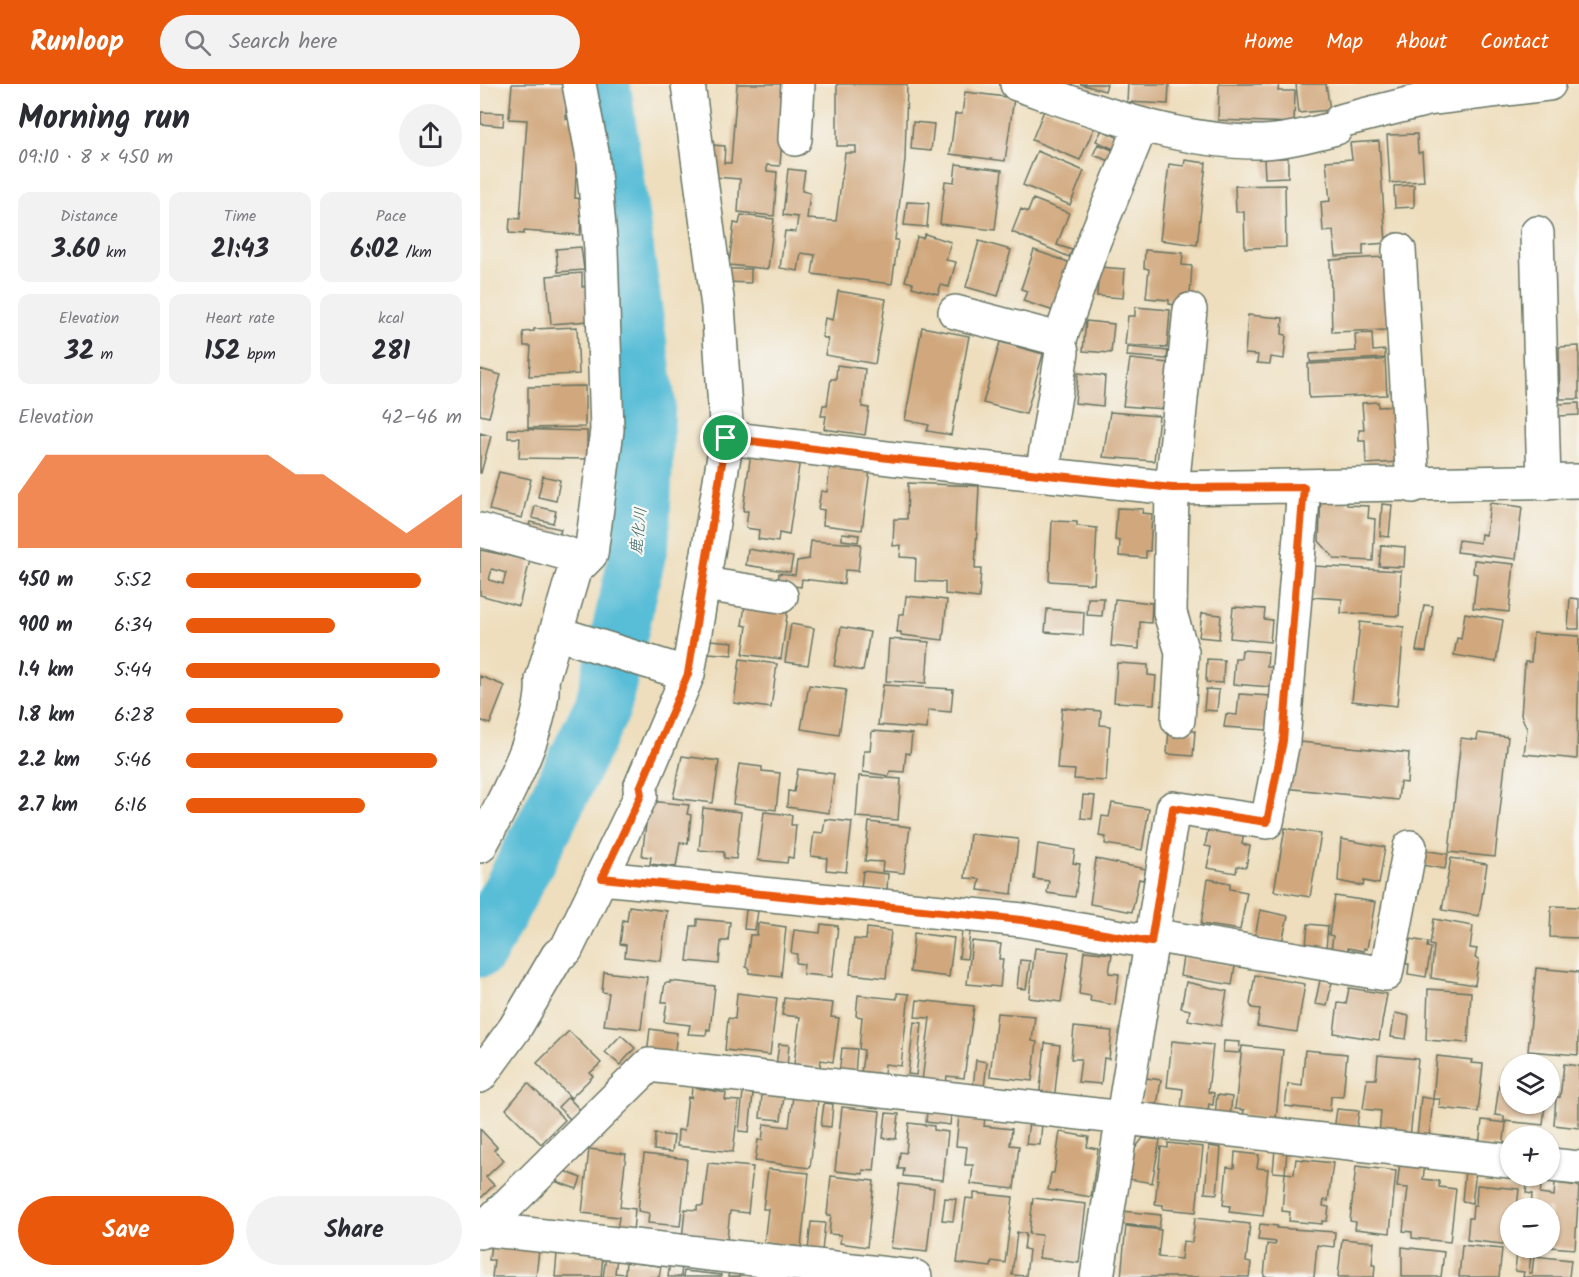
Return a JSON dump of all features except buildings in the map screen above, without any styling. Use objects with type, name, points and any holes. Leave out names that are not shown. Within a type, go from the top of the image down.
[{"type":"street","points":[[480,846],[498,813],[535,727],[544,696],[542,680],[574,571],[591,554],[607,430],[601,249],[592,152],[579,84]]},
{"type":"street","points":[[480,1076],[515,1028],[558,955],[566,950],[641,795],[640,788],[688,674],[726,438],[718,306],[688,84]]},
{"type":"street","points":[[795,138],[798,84]]},
{"type":"street","points":[[1017,84],[1141,126],[1264,142],[1295,138],[1336,128],[1340,121],[1476,87],[1549,84]]},
{"type":"street","points":[[1059,342],[1094,241],[1141,126]]},
{"type":"street","points":[[1536,232],[1544,483]]},
{"type":"street","points":[[1399,250],[1413,486]]},
{"type":"street","points":[[1178,720],[1182,652],[1170,613],[1172,488],[1190,310]]},
{"type":"street","points":[[955,312],[1052,337],[1059,342],[1062,351],[1042,475]]},
{"type":"street","points":[[726,438],[1172,488],[1579,482]]},
{"type":"street","points":[[1097,1277],[1173,808],[1267,822],[1283,741],[1304,487]]},
{"type":"street","points":[[480,530],[568,554],[584,561]]},
{"type":"street","points":[[704,584],[782,596]]},
{"type":"street","points":[[556,633],[688,674]]},
{"type":"street","points":[[602,878],[1022,920],[1386,974],[1410,847]]},
{"type":"street","points":[[482,1230],[649,1065],[1500,1160]]},
{"type":"street","points":[[1560,1166],[1579,1168]]},
{"type":"street","points":[[482,1230],[915,1277]]},
{"type":"waterway","name":"鹿化川","points":[[480,949],[544,827],[603,706],[641,539],[647,402],[602,84]]},
{"type":"route","points":[[726,438],[896,459],[1172,488],[1304,487],[1283,741],[1267,822],[1173,808],[1151,942],[1022,920],[602,878],[641,795],[640,788],[688,674],[726,438]]}]
